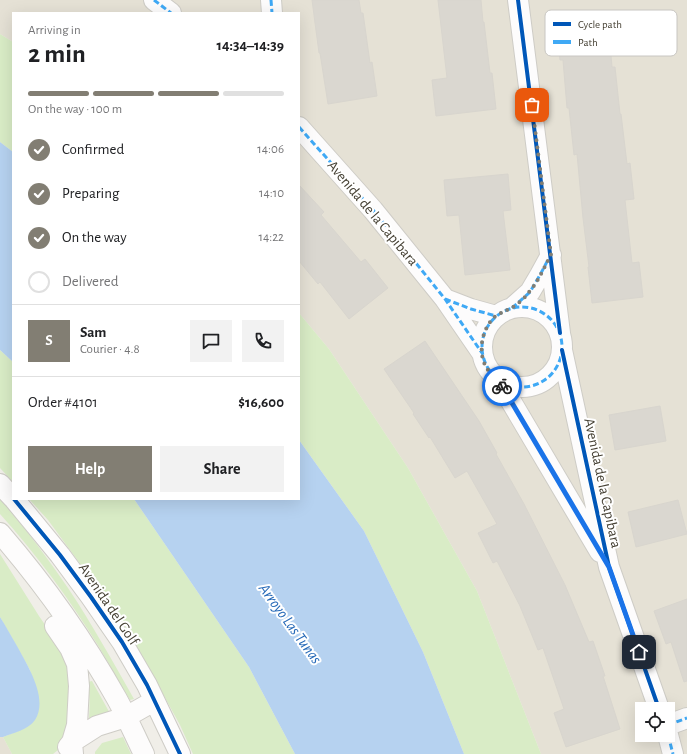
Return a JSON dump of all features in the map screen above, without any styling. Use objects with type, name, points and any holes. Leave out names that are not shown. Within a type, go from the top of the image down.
[{"type":"street","points":[[154,0],[170,12]]},
{"type":"street","points":[[499,381],[512,387],[526,388],[540,384],[551,375],[559,363],[561,342],[518,0]]},
{"type":"street","name":"Avenida de la Capibara","points":[[300,128],[373,210],[445,299],[482,353]]},
{"type":"street","points":[[504,312],[530,292],[551,255]]},
{"type":"street","name":"Avenida de la Capibara","points":[[445,299],[471,309],[504,312],[524,307],[536,309],[546,315],[554,323],[561,342],[609,567],[657,702]]},
{"type":"street","name":"Avenida de la Capibara","points":[[504,312],[487,327],[482,340],[482,353],[485,364],[491,374],[499,381],[609,567]]},
{"type":"street","name":"Avenida del Golf","points":[[0,484],[12,498]]},
{"type":"street","name":"Avenida del Golf","points":[[14,500],[60,555],[122,642],[147,685],[175,752]]},
{"type":"street","points":[[0,533],[35,575],[94,660],[118,700],[144,754]]},
{"type":"street","points":[[0,543],[70,648],[77,664],[79,686],[77,724],[69,750]]},
{"type":"street","points":[[69,750],[97,726],[126,717],[154,701]]},
{"type":"street","points":[[675,722],[687,718]]},
{"type":"street","points":[[670,742],[673,754]]},
{"type":"shaded area","points":[[0,0],[687,0],[687,754],[541,754],[477,591],[408,468],[329,349],[300,314],[300,12],[12,12],[12,41],[0,34]]},
{"type":"shaded area","points":[[0,737],[3,737],[12,754],[0,754]]},
{"type":"green space","points":[[0,34],[12,41],[12,151],[0,142]]},
{"type":"green space","points":[[300,314],[329,349],[408,468],[477,591],[541,754],[464,754],[423,652],[364,531],[300,441]]},
{"type":"green space","points":[[0,350],[12,361],[12,481],[0,468]]},
{"type":"green space","points":[[0,497],[68,588],[94,629],[134,699],[130,700],[99,647],[65,595],[27,545],[0,514]]},
{"type":"green space","points":[[30,500],[135,500],[249,667],[295,754],[193,754],[180,725],[143,658],[92,580],[48,520]]},
{"type":"green space","points":[[0,554],[63,651],[72,677],[74,704],[63,746],[53,754],[12,754],[3,737],[25,728],[34,720],[38,711],[30,670],[0,617]]},
{"type":"green space","points":[[92,681],[112,717],[88,728],[90,705],[88,682]]},
{"type":"green space","points":[[123,737],[131,754],[95,754],[102,743]]},
{"type":"water","points":[[0,142],[12,151],[12,361],[0,350]]},
{"type":"water","name":"Arroyo Las Tunas","points":[[300,441],[364,531],[423,652],[464,754],[295,754],[249,667],[135,500],[300,500]]},
{"type":"water","points":[[0,617],[31,672],[40,702],[39,711],[32,723],[20,731],[3,737],[0,737]]},
{"type":"building","points":[[312,0],[359,0],[361,13],[363,13],[370,63],[372,62],[377,96],[328,104]]},
{"type":"building","points":[[438,0],[481,0],[496,109],[436,116],[432,80],[447,78]]},
{"type":"building","points":[[560,56],[611,56],[612,67],[615,67],[627,164],[630,163],[634,199],[625,200],[632,263],[639,262],[643,297],[592,303],[577,154],[574,155],[569,108],[567,108],[563,60],[560,60]]},
{"type":"building","points":[[508,174],[511,210],[503,211],[510,270],[465,275],[459,215],[447,216],[444,180]]},
{"type":"building","points":[[300,186],[324,212],[321,215],[361,262],[365,259],[388,288],[349,319],[320,282],[318,284],[300,262]]},
{"type":"building","points":[[425,341],[479,421],[524,504],[565,585],[589,642],[593,641],[605,676],[603,676],[620,729],[566,747],[554,713],[564,709],[543,648],[538,650],[520,606],[497,561],[493,563],[478,533],[497,524],[467,471],[455,478],[430,437],[429,438],[384,369]]},
{"type":"building","points":[[660,406],[666,441],[615,450],[609,415]]},
{"type":"building","points":[[678,500],[687,534],[636,547],[628,512]]},
{"type":"building","points":[[687,599],[687,681],[684,682],[671,642],[666,644],[654,611]]},
{"type":"marked path","points":[[154,0],[170,12]]},
{"type":"marked path","points":[[271,0],[272,12]]},
{"type":"marked path","points":[[300,128],[373,210],[445,299],[482,353]]},
{"type":"marked path","points":[[512,308],[530,292],[550,256]]},
{"type":"marked path","points":[[445,299],[471,309],[496,316]]},
{"type":"marked path","points":[[522,307],[537,310],[550,319],[559,332],[562,347],[559,362],[550,375],[537,384],[522,387],[507,384],[494,375],[485,362],[482,347],[485,332],[494,319],[507,310],[522,307]]},
{"type":"marked path","points":[[499,381],[604,559]]},
{"type":"marked path","points":[[675,722],[687,718]]},
{"type":"marked path","points":[[670,742],[673,754]]},
{"type":"cycle path","points":[[518,0],[560,333]]},
{"type":"cycle path","points":[[562,350],[609,567],[657,702]]},
{"type":"cycle path","points":[[15,500],[60,555],[122,642],[147,685],[180,754]]},
{"type":"way so far","points":[[502,386],[491,374],[485,364],[482,353],[482,340],[487,327],[496,316],[512,308],[530,292],[551,255],[532,105]]},
{"type":"route","points":[[502,386],[609,567],[639,652]]}]
